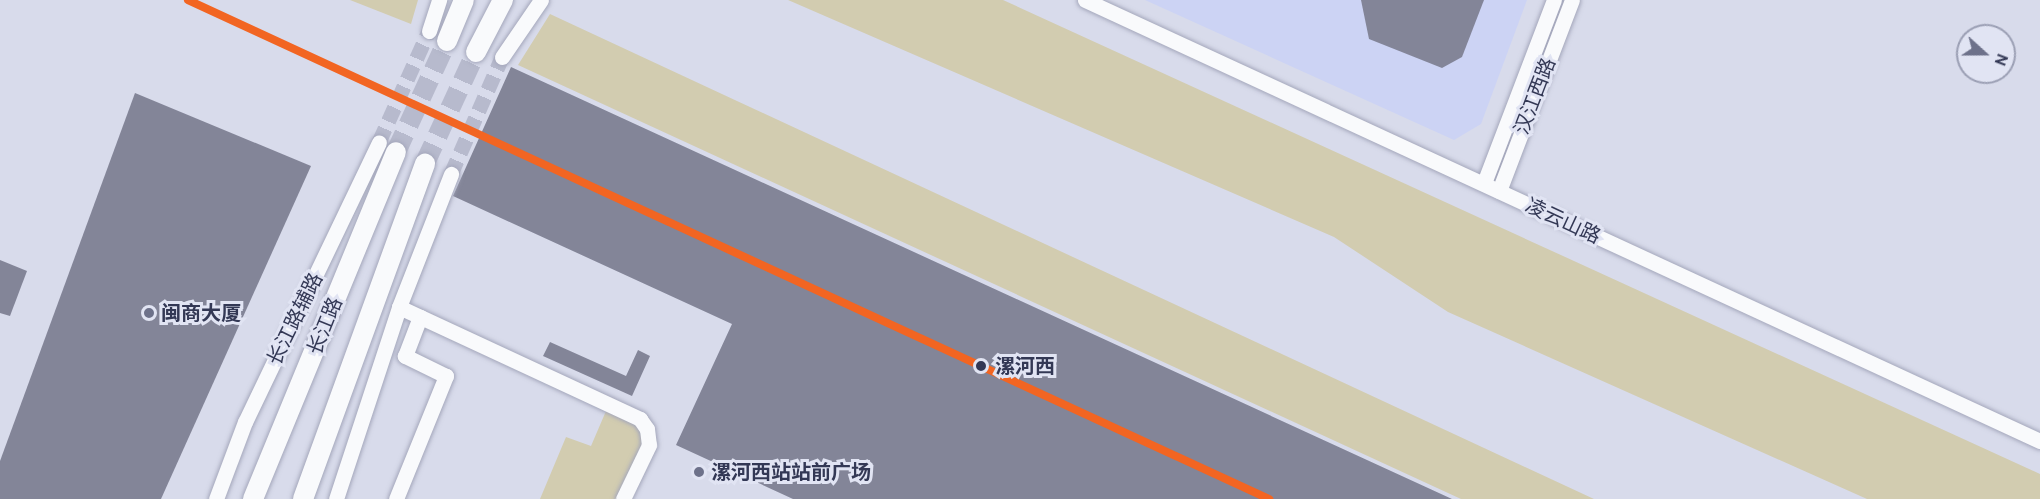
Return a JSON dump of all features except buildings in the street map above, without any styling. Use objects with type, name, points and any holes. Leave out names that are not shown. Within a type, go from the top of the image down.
[{"type":"main road","points":[[447,41],[464,0]]},
{"type":"main road","points":[[476,52],[503,0]]},
{"type":"main road","name":"长江路","points":[[254,499],[396,152]]},
{"type":"main road","name":"长江路","points":[[303,499],[425,163]]},
{"type":"street","points":[[429,31],[440,0]]},
{"type":"street","points":[[502,57],[541,0]]},
{"type":"street","name":"凌云山路","points":[[1085,0],[2040,441]]},
{"type":"street","name":"汉江西路","points":[[1484,183],[1554,0]]},
{"type":"street","name":"汉江西路","points":[[1499,191],[1572,0]]},
{"type":"street","name":"长江路辅路","points":[[216,499],[245,422],[379,142]]},
{"type":"street","points":[[336,499],[399,307],[451,174]]},
{"type":"street","points":[[399,307],[640,419],[647,429],[649,445],[623,499]]},
{"type":"street","points":[[396,499],[446,376],[405,356],[420,317]]},
{"type":"shaded area","points":[[350,0],[418,0],[411,24]]},
{"type":"shaded area","points":[[788,0],[1003,0],[2040,474],[2040,499],[1867,499],[1448,312],[1334,237]]},
{"type":"shaded area","points":[[1145,0],[1527,0],[1481,124],[1454,140]]},
{"type":"shaded area","points":[[550,14],[1594,499],[1461,499],[518,65]]},
{"type":"shaded area","points":[[606,411],[636,423],[644,441],[618,499],[540,499],[566,437],[591,446]]},
{"type":"tunnel","points":[[379,142],[429,31]]},
{"type":"tunnel","points":[[396,152],[447,41]]},
{"type":"tunnel","points":[[425,163],[476,52]]},
{"type":"tunnel","points":[[451,174],[502,57]]},
{"type":"transit line","points":[[188,0],[1269,499]]},
{"type":"place","name":"闽商大厦","points":[[149,313]]},
{"type":"place","name":"漯河西","points":[[981,366]]},
{"type":"place","name":"漯河西站站前广场","points":[[699,472]]}]
